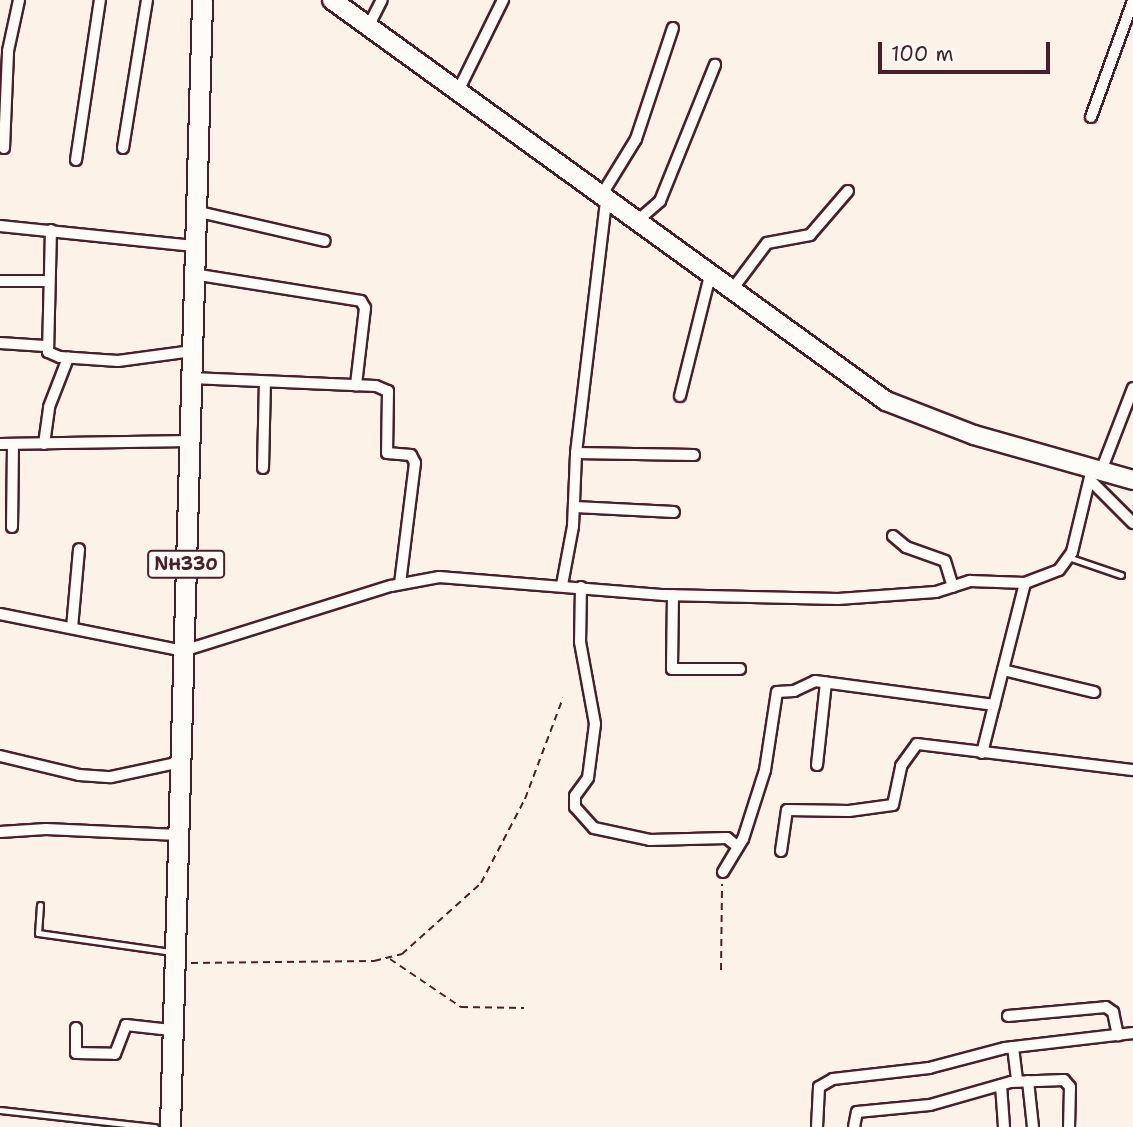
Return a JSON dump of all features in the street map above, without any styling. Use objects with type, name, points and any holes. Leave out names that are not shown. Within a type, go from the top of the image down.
[{"type":"highway","name":"NH330","points":[[170,1127],[202,0]]},
{"type":"main road","points":[[332,0],[886,401],[974,435],[1094,474],[1133,480]]},
{"type":"street","points":[[4,148],[8,51],[19,0]]},
{"type":"street","points":[[76,160],[100,0]]},
{"type":"street","points":[[123,148],[147,0]]},
{"type":"street","points":[[368,27],[382,0]]},
{"type":"street","points":[[458,91],[503,0]]},
{"type":"street","points":[[1091,117],[1133,1]]},
{"type":"street","points":[[562,585],[575,507],[576,453],[604,198],[636,139],[673,28]]},
{"type":"street","points":[[636,222],[660,201],[715,65]]},
{"type":"street","points":[[731,291],[767,243],[810,234],[848,191]]},
{"type":"street","points":[[195,211],[325,241]]},
{"type":"street","points":[[0,226],[194,246]]},
{"type":"street","points":[[51,230],[45,346],[52,355],[118,361],[192,351]]},
{"type":"street","points":[[193,274],[361,301],[365,308],[356,385]]},
{"type":"street","points":[[680,396],[710,276]]},
{"type":"street","points":[[0,281],[48,281]]},
{"type":"street","points":[[0,343],[45,346]]},
{"type":"street","points":[[44,444],[49,407],[68,358]]},
{"type":"street","points":[[191,378],[356,385],[387,391],[387,453],[415,458],[400,584]]},
{"type":"street","points":[[263,468],[265,383]]},
{"type":"street","points":[[0,614],[183,651],[400,584],[449,577],[673,595],[838,599],[903,596],[953,587],[970,581],[1025,583],[1049,576],[1068,557],[1094,474],[1133,388]]},
{"type":"street","points":[[0,444],[190,441]]},
{"type":"street","points":[[12,444],[12,527]]},
{"type":"street","points":[[576,453],[694,456]]},
{"type":"street","points":[[1094,474],[1133,523]]},
{"type":"street","points":[[575,507],[674,512]]},
{"type":"street","points":[[892,536],[906,547],[945,561],[953,587]]},
{"type":"street","points":[[72,628],[79,549]]},
{"type":"street","points":[[982,753],[1025,583]]},
{"type":"street","points":[[582,587],[580,642],[595,724],[588,778],[575,796],[575,807],[594,828],[650,840],[727,838],[738,847]]},
{"type":"street","points":[[673,595],[672,669],[740,669]]},
{"type":"street","points":[[1003,670],[1094,692]]},
{"type":"street","points":[[723,872],[738,847],[765,769],[776,692],[794,691],[816,681],[994,705]]},
{"type":"street","points":[[817,765],[826,682]]},
{"type":"street","points":[[781,851],[787,810],[849,811],[893,805],[901,766],[913,746],[1133,770]]},
{"type":"street","points":[[0,756],[100,777],[181,762]]},
{"type":"street","points":[[0,832],[46,829],[178,835]]},
{"type":"street","points":[[1008,1016],[1106,1007],[1113,1012],[1118,1035]]},
{"type":"street","points":[[76,1028],[76,1053],[118,1053],[126,1025],[172,1030]]},
{"type":"street","points":[[817,1127],[817,1098],[824,1083],[929,1068],[1013,1047],[1133,1032]]},
{"type":"street","points":[[1013,1047],[1032,1127]]},
{"type":"street","points":[[854,1127],[857,1112],[930,1105],[1022,1081],[1068,1082],[1069,1127]]},
{"type":"street","points":[[1001,1085],[1004,1127]]},
{"type":"lane","points":[[1068,557],[1121,575]]},
{"type":"lane","points":[[40,905],[38,933],[174,958]]},
{"type":"lane","points":[[0,1110],[155,1127]]},
{"type":"path","points":[[390,959],[481,883],[525,799],[563,698]]},
{"type":"path","points":[[722,970],[723,872]]},
{"type":"path","points":[[174,958],[390,959],[461,1007],[524,1008]]}]
